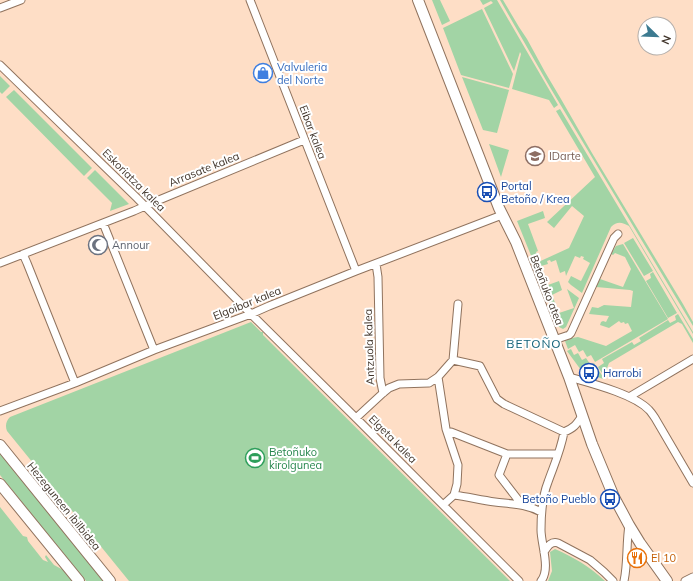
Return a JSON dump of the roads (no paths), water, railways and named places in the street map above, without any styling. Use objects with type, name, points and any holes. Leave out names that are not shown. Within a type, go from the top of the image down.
[{"type":"main road","name":"Betoñuko atea","points":[[418,0],[502,215],[516,242],[614,497],[629,525],[664,580]]},
{"type":"main road","name":"Hezeguneen ibilbidea","points":[[0,445],[110,581]]},
{"type":"main road","points":[[0,484],[79,581]]},
{"type":"street","points":[[0,8],[21,0]]},
{"type":"street","name":"Eibar kalea","points":[[250,0],[356,271]]},
{"type":"street","name":"Eskoriatza kalea","points":[[0,65],[145,206],[251,314]]},
{"type":"street","name":"Arrasate kalea","points":[[0,263],[103,223],[304,140]]},
{"type":"street","name":"Elgoibar kalea","points":[[0,411],[502,215]]},
{"type":"street","points":[[103,223],[154,350]]},
{"type":"street","points":[[554,340],[571,333],[614,238],[618,234]]},
{"type":"street","points":[[23,254],[28,263],[75,383]]},
{"type":"street","name":"Antzuola kalea","points":[[356,418],[383,393],[380,378],[378,277],[376,264]]},
{"type":"street","points":[[383,393],[389,388],[398,384],[429,383],[438,377],[453,360],[458,304]]},
{"type":"street","name":"Elgeta kalea","points":[[251,314],[519,581]]},
{"type":"street","points":[[629,397],[693,359]]},
{"type":"street","points":[[453,360],[480,366],[498,399],[504,404],[564,432],[573,428],[582,416]]},
{"type":"street","points":[[438,377],[446,429],[458,465],[454,495],[443,505]]},
{"type":"street","points":[[569,377],[629,397],[650,411],[693,483]]},
{"type":"street","points":[[573,428],[589,434]]},
{"type":"street","points":[[451,432],[507,454],[554,454]]},
{"type":"street","points":[[541,581],[543,578],[545,565],[541,533],[541,512],[547,483],[562,442],[564,432]]},
{"type":"street","points":[[507,454],[499,475],[520,502]]},
{"type":"street","points":[[454,495],[526,506],[541,512]]},
{"type":"street","points":[[624,581],[626,573],[629,525]]},
{"type":"street","points":[[541,533],[546,538],[590,560],[613,581]]},
{"type":"street","points":[[544,552],[549,544],[555,542]]},
{"type":"street","points":[[685,581],[693,577]]},
{"type":"place","name":"Valvuleria del Norte","points":[[263,73]]},
{"type":"place","name":"IDarte","points":[[535,156]]},
{"type":"place","name":"Portal Betoño / Krea","points":[[487,192]]},
{"type":"place","name":"Annour","points":[[98,245]]},
{"type":"place","name":"Harrobi","points":[[589,373]]},
{"type":"place","name":"Betoñuko kirolgunea","points":[[255,458]]},
{"type":"place","name":"Betoño Pueblo","points":[[610,499]]},
{"type":"place","name":"El 10","points":[[637,558]]},
{"type":"district","name":"BETOÑO","points":[[534,343]]}]
